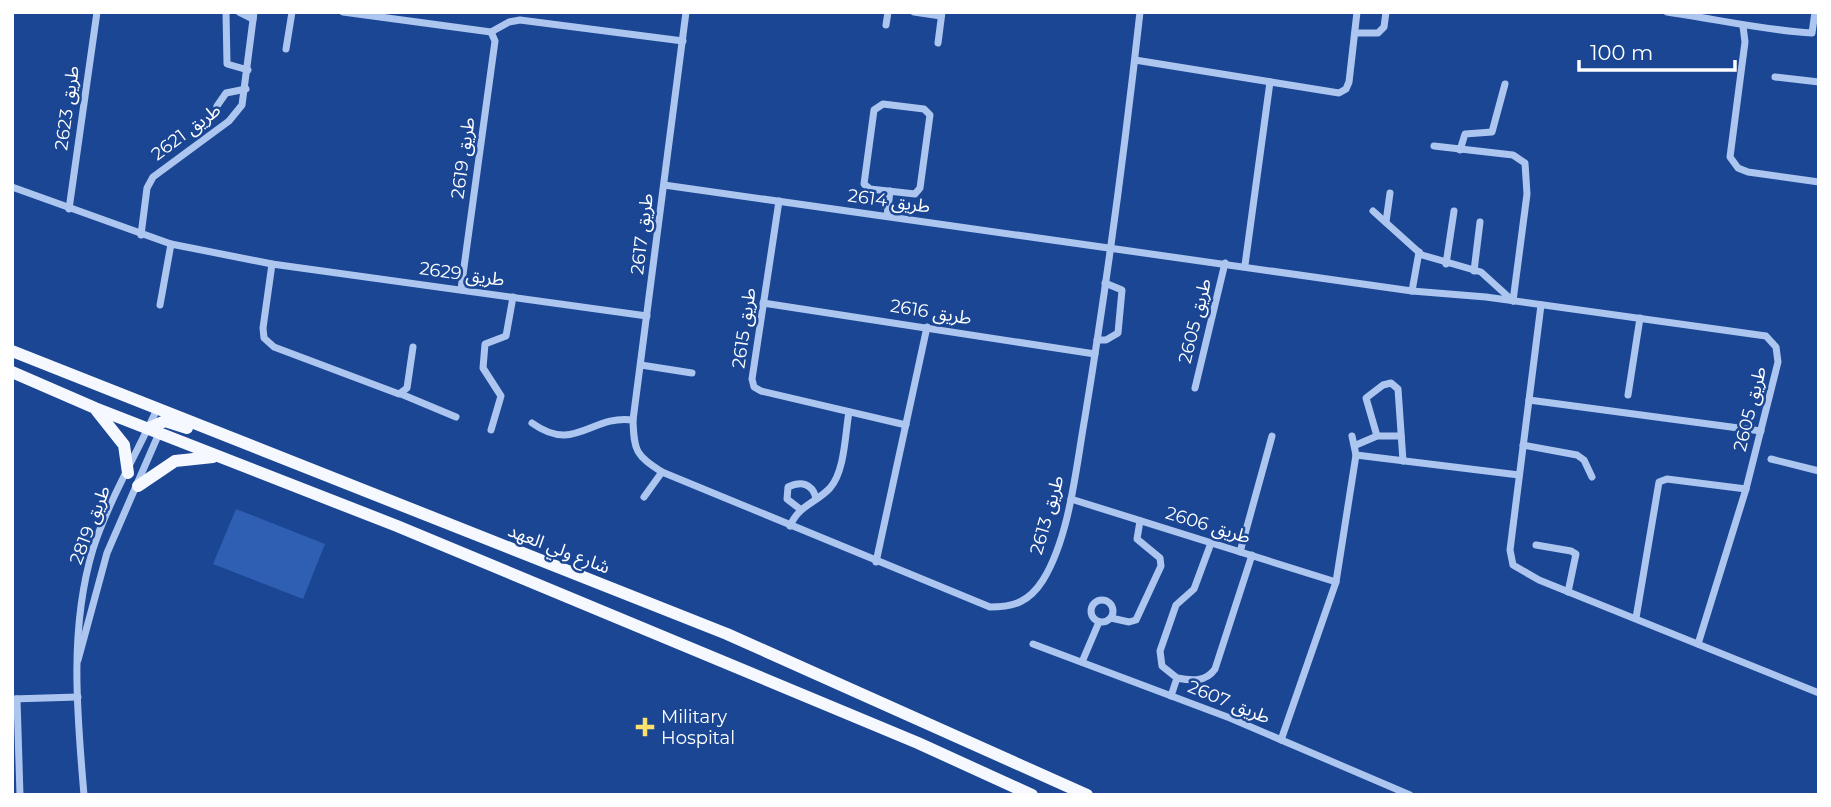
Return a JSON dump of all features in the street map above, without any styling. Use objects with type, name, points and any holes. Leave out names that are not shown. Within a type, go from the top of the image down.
[{"type":"main road","name":"شارع ولي العهد","points":[[12,351],[160,420],[305,467],[727,634],[1080,793]]},
{"type":"main road","name":"شارع ولي العهد","points":[[12,372],[95,408],[160,420],[216,457],[422,536],[918,743],[1032,795]]},
{"type":"main road","points":[[95,408],[124,445],[128,473]]},
{"type":"main road","points":[[138,486],[175,461],[216,457]]},
{"type":"street","name":"طريق 2623","points":[[69,209],[97,12]]},
{"type":"street","points":[[226,12],[227,64],[248,70]]},
{"type":"street","points":[[239,12],[254,16]]},
{"type":"street","points":[[286,49],[292,12]]},
{"type":"street","points":[[344,12],[491,32],[509,22],[520,20],[683,41]]},
{"type":"street","name":"طريق 2617","points":[[641,458],[634,441],[633,420],[686,12]]},
{"type":"street","points":[[886,25],[888,12]]},
{"type":"street","points":[[914,12],[942,14],[938,43]]},
{"type":"street","name":"طريق 2613","points":[[641,458],[662,472],[990,607],[1012,607],[1028,599],[1043,580],[1071,499],[1097,340],[1140,12]]},
{"type":"street","points":[[1135,60],[1342,92],[1349,82],[1357,12]]},
{"type":"street","points":[[1355,33],[1378,33],[1384,27],[1386,12]]},
{"type":"street","points":[[1667,12],[1710,15],[1743,26],[1815,33],[1815,12]]},
{"type":"street","name":"طريق 2621","points":[[141,235],[148,188],[153,177],[235,114],[246,89],[254,16]]},
{"type":"street","points":[[1743,26],[1745,42],[1730,156],[1738,168],[1748,172],[1819,182]]},
{"type":"street","name":"طريق 2619","points":[[460,289],[495,46],[491,32]]},
{"type":"street","points":[[1775,77],[1819,82]]},
{"type":"street","points":[[1245,265],[1270,82]]},
{"type":"street","points":[[1460,150],[1465,134],[1492,132],[1505,84]]},
{"type":"street","points":[[217,106],[226,93],[246,89]]},
{"type":"street","points":[[883,104],[923,109],[930,118],[920,188],[915,194],[890,191],[870,189],[864,184],[875,107],[883,104]]},
{"type":"street","points":[[1434,146],[1513,155],[1525,163],[1527,194],[1513,301]]},
{"type":"street","name":"طريق 2614","points":[[664,185],[1110,248]]},
{"type":"street","name":"طريق 2629","points":[[12,187],[171,244],[272,264],[647,316]]},
{"type":"street","points":[[887,216],[890,191]]},
{"type":"street","points":[[1386,222],[1390,194]]},
{"type":"street","name":"طريق 2615","points":[[779,201],[752,379],[754,387],[905,425]]},
{"type":"street","points":[[1373,211],[1419,252],[1492,279],[1513,301]]},
{"type":"street","points":[[1446,264],[1454,211]]},
{"type":"street","points":[[1474,271],[1480,222]]},
{"type":"street","points":[[160,305],[171,244]]},
{"type":"street","name":"طريق 2605","points":[[1110,248],[1245,265],[1412,291],[1486,297],[1761,334],[1770,339],[1776,347],[1778,357],[1761,431],[1698,644]]},
{"type":"street","points":[[1412,291],[1419,252]]},
{"type":"street","name":"طريق 2605","points":[[1195,388],[1225,263]]},
{"type":"street","points":[[272,264],[263,328],[267,342],[456,417]]},
{"type":"street","points":[[1097,340],[1106,340],[1118,332],[1122,290],[1105,283]]},
{"type":"street","points":[[491,430],[501,396],[484,372],[484,349],[490,341],[506,336],[513,297]]},
{"type":"street","name":"طريق 2616","points":[[763,303],[1095,354]]},
{"type":"street","points":[[1541,305],[1510,561],[1539,580],[1819,693]]},
{"type":"street","points":[[1628,395],[1640,318]]},
{"type":"street","points":[[876,562],[927,327]]},
{"type":"street","points":[[401,394],[407,388],[413,346]]},
{"type":"street","points":[[640,365],[692,373]]},
{"type":"street","points":[[1377,436],[1366,398],[1383,385],[1391,383],[1398,389],[1403,461]]},
{"type":"street","points":[[1529,400],[1761,431]]},
{"type":"street","points":[[790,526],[800,509],[832,486],[837,475],[849,412]]},
{"type":"street","points":[[532,423],[544,432],[573,436],[593,429],[608,419],[633,420]]},
{"type":"street","name":"طريق 2819","points":[[84,795],[77,642],[84,585],[94,547],[128,473],[160,420]]},
{"type":"street","name":"طريق 2819","points":[[78,660],[107,552],[138,486],[160,420]]},
{"type":"street","points":[[1240,552],[1272,436]]},
{"type":"street","points":[[1281,740],[1336,582],[1356,455],[1352,436]]},
{"type":"street","points":[[1356,445],[1377,436],[1401,436]]},
{"type":"street","points":[[1523,445],[1577,455],[1584,460],[1592,477]]},
{"type":"street","points":[[1356,455],[1519,475]]},
{"type":"street","points":[[1771,459],[1819,471]]},
{"type":"street","points":[[644,497],[662,472]]},
{"type":"street","points":[[1636,618],[1659,482],[1667,479],[1746,489]]},
{"type":"street","points":[[800,509],[787,499],[788,487],[806,484],[813,489],[816,498]]},
{"type":"street","name":"طريق 2606","points":[[1071,499],[1336,582]]},
{"type":"street","points":[[1082,662],[1099,622],[1111,618],[1129,622],[1136,620],[1161,566],[1160,558],[1136,537],[1140,521]]},
{"type":"street","points":[[1210,543],[1194,589],[1176,605],[1162,644],[1162,666],[1177,678],[1202,680],[1215,669],[1252,555]]},
{"type":"street","points":[[1536,545],[1576,554],[1568,592]]},
{"type":"street","points":[[94,547],[107,552]]},
{"type":"street","points":[[84,585],[97,586]]},
{"type":"street","points":[[1099,622],[1092,615],[1096,602],[1110,603],[1113,608],[1111,618]]},
{"type":"street","name":"طريق 2607","points":[[1033,644],[1281,740],[1410,795]]},
{"type":"street","points":[[1171,696],[1177,678]]},
{"type":"street","points":[[20,795],[15,785],[15,699],[78,697]]},
{"type":"shaded area","points":[[236,509],[325,544],[303,599],[213,564]]},
{"type":"place","name":"Military Hospital","points":[[645,727]]}]
